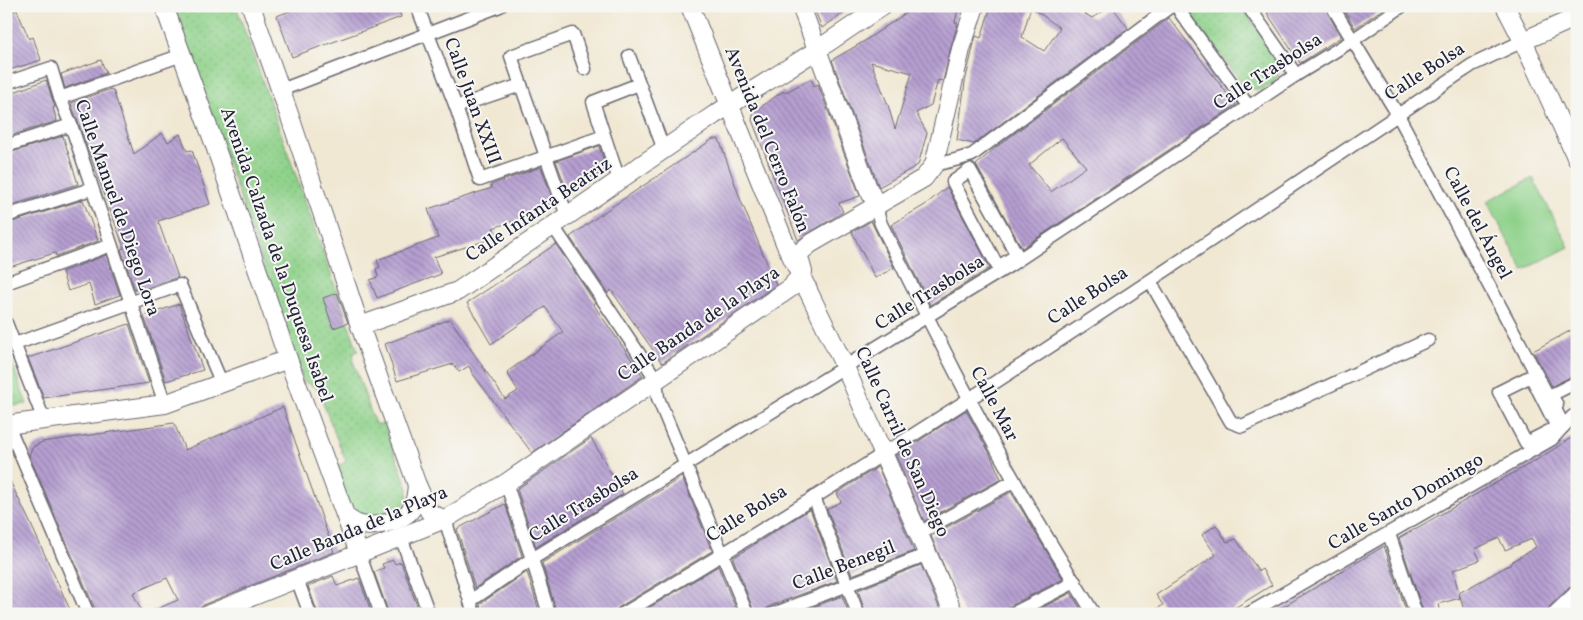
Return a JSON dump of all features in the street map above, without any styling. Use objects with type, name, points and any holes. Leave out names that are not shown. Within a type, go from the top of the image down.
[{"type":"street","name":"Avenida Calzada de la Duquesa Isabel","points":[[164,6],[214,143],[288,359],[359,553]]},
{"type":"street","points":[[251,6],[360,326],[417,484],[429,511],[433,515],[445,519],[474,614]]},
{"type":"street","name":"Calle Juan XXIII","points":[[417,6],[456,107],[480,180],[546,157]]},
{"type":"street","points":[[281,90],[500,6]]},
{"type":"street","name":"Avenida del Cerro Falón","points":[[690,6],[785,243],[808,289]]},
{"type":"street","points":[[801,6],[868,188],[873,198],[879,204]]},
{"type":"street","name":"Calle Infanta Beatriz","points":[[360,326],[458,290],[729,106],[882,6]]},
{"type":"street","points":[[975,6],[961,49],[934,165],[959,160],[972,154],[1165,8]]},
{"type":"street","points":[[1179,6],[1180,12],[1249,107]]},
{"type":"street","name":"Calle del Ángel","points":[[1332,6],[1398,115],[1564,426]]},
{"type":"street","name":"Calle Trasbolsa","points":[[470,601],[532,559],[1009,266],[1402,6]]},
{"type":"street","points":[[1505,6],[1577,159]]},
{"type":"street","points":[[1255,9],[1296,75]]},
{"type":"street","name":"Calle Bolsa","points":[[623,614],[724,554],[884,453],[1150,281],[1472,64],[1577,17]]},
{"type":"street","points":[[585,69],[573,34],[510,56],[546,157],[560,221],[656,379],[658,398],[724,554],[747,614]]},
{"type":"street","points":[[60,98],[182,55]]},
{"type":"street","points":[[628,56],[664,150]]},
{"type":"street","name":"Calle Manuel de Diego Lora","points":[[6,83],[51,68],[165,404]]},
{"type":"street","points":[[619,180],[593,102],[639,84]]},
{"type":"street","points":[[456,107],[521,85]]},
{"type":"street","points":[[6,146],[70,125]]},
{"type":"street","points":[[546,157],[604,136]]},
{"type":"street","name":"Calle Banda de la Playa","points":[[808,289],[798,254],[810,244],[924,178],[934,165]]},
{"type":"street","points":[[970,170],[1017,255],[998,267],[953,182],[970,170]]},
{"type":"street","points":[[6,216],[91,189]]},
{"type":"street","name":"Calle Mar","points":[[879,204],[878,215],[882,224],[969,398],[1014,480],[1094,614]]},
{"type":"street","points":[[6,283],[111,245]]},
{"type":"street","points":[[1150,281],[1231,422],[1242,426],[1428,340]]},
{"type":"street","name":"Calle Banda de la Playa","points":[[209,614],[445,519],[506,483],[792,287],[795,282],[808,289]]},
{"type":"street","points":[[15,344],[180,285],[222,384]]},
{"type":"street","name":"Calle Carril de San Diego","points":[[808,289],[846,367],[954,614]]},
{"type":"street","points":[[6,323],[44,420]]},
{"type":"street","points":[[88,614],[7,425],[165,404],[288,359]]},
{"type":"street","points":[[1531,376],[1557,426],[1526,443],[1499,392],[1531,376]]},
{"type":"street","points":[[1577,382],[1552,395],[1562,414],[1577,406]]},
{"type":"street","name":"Calle Santo Domingo","points":[[1248,614],[1552,439],[1577,414]]},
{"type":"street","points":[[919,533],[1014,480]]},
{"type":"street","points":[[506,483],[549,614]]},
{"type":"street","points":[[347,518],[359,525],[374,526],[403,517],[410,511],[414,503],[417,484]]},
{"type":"street","points":[[814,497],[858,614]]},
{"type":"street","points":[[1389,534],[1416,614]]},
{"type":"street","points":[[401,537],[429,614]]},
{"type":"street","points":[[359,553],[381,614]]},
{"type":"street","name":"Calle Benegil","points":[[773,614],[928,554]]},
{"type":"street","points":[[297,579],[310,614]]},
{"type":"street","points":[[1012,614],[1075,582]]},
{"type":"street","points":[[1557,614],[1577,595]]},
{"type":"green space","points":[[174,6],[236,6],[358,351],[354,353],[353,361],[375,424],[384,424],[408,489],[407,501],[401,507],[380,517],[369,519],[361,517],[354,512],[345,495],[335,467],[346,462],[317,388],[303,381]]},
{"type":"green space","points":[[1190,6],[1242,6],[1279,62],[1278,76],[1270,86],[1257,90],[1244,85],[1194,22]]},
{"type":"green space","points":[[1533,178],[1569,247],[1523,270],[1487,201]]},
{"type":"green space","points":[[6,347],[27,404],[6,407]]},
{"type":"building","points":[[302,6],[397,6],[401,17],[292,57],[277,16]]},
{"type":"building","points":[[813,6],[854,6],[822,28]]},
{"type":"building","points":[[916,6],[959,6],[955,22],[958,23],[943,81],[938,80],[931,105],[916,113],[927,133],[918,165],[879,187],[832,60],[863,42]],"holes":[[[871,62],[912,73],[895,129],[888,105]]]},
{"type":"building","points":[[991,6],[1072,6],[1092,18],[1112,6],[1128,28],[974,144],[957,140],[965,82],[975,39],[976,36],[981,38]],"holes":[[[1031,7],[1060,28],[1044,51],[1022,37]]]},
{"type":"building","points":[[1278,6],[1324,6],[1341,37],[1300,63],[1267,13]]},
{"type":"building","points":[[1342,6],[1387,6],[1355,28]]},
{"type":"building","points":[[17,10],[29,39],[33,37],[41,60],[6,71],[6,13]]},
{"type":"building","points":[[1169,18],[1236,105],[1022,248],[976,165],[995,148]],"holes":[[[1062,138],[1086,167],[1051,192],[1029,165]]]},
{"type":"building","points":[[101,60],[106,73],[65,88],[61,74]]},
{"type":"building","points":[[811,79],[814,86],[818,84],[860,196],[839,203],[843,212],[798,240],[752,120],[754,112],[783,91],[784,93]]},
{"type":"building","points":[[46,80],[55,107],[53,108],[57,121],[6,137],[6,95]]},
{"type":"building","points":[[111,89],[113,90],[134,154],[162,133],[168,142],[180,134],[187,151],[192,150],[210,204],[158,221],[178,277],[138,291],[137,289],[135,290],[121,249],[124,248],[71,103]]},
{"type":"building","points":[[63,136],[78,184],[6,207],[6,154]]},
{"type":"building","points":[[713,139],[719,139],[741,201],[776,285],[662,363],[611,290],[608,293],[570,237]]},
{"type":"building","points":[[599,146],[606,168],[568,193],[556,161]]},
{"type":"building","points":[[541,167],[554,203],[550,205],[551,208],[493,228],[497,237],[434,257],[441,274],[377,298],[370,280],[378,277],[376,269],[380,267],[377,260],[438,238],[428,209],[492,188],[491,185]]},
{"type":"building","points":[[947,187],[990,268],[930,305],[891,225],[925,205]]},
{"type":"building","points":[[83,200],[98,241],[56,256],[55,253],[6,268],[6,224]]},
{"type":"building","points":[[871,221],[894,268],[875,278],[852,232]]},
{"type":"building","points":[[556,244],[595,303],[593,304],[643,376],[532,453],[469,366],[459,372],[453,364],[397,381],[385,344],[450,319],[505,399],[518,391],[507,372],[563,332],[545,307],[491,344],[467,303]]},
{"type":"building","points":[[106,255],[120,295],[95,304],[89,284],[68,291],[62,272]]},
{"type":"building","points":[[337,293],[348,323],[333,328],[323,298]]},
{"type":"building","points":[[179,304],[203,370],[166,381],[144,316]]},
{"type":"building","points":[[129,324],[149,383],[44,398],[28,358]]},
{"type":"building","points":[[1577,327],[1577,374],[1552,386],[1533,351]]},
{"type":"building","points":[[283,407],[334,552],[205,604],[200,608],[199,614],[145,614],[178,600],[167,578],[133,593],[143,614],[97,614],[29,455],[33,447],[42,442],[174,423],[185,450]]},
{"type":"building","points":[[966,410],[989,452],[1001,479],[924,521],[896,456]]},
{"type":"building","points":[[1577,434],[1577,585],[1570,587],[1550,606],[1547,614],[1465,614],[1459,593],[1511,564],[1511,562],[1536,547],[1532,539],[1505,550],[1499,538],[1475,549],[1480,560],[1453,570],[1460,598],[1438,604],[1440,614],[1424,614],[1399,538],[1540,458]]},
{"type":"building","points":[[591,438],[623,494],[536,547],[517,489]]},
{"type":"building","points":[[878,467],[914,551],[852,575],[827,509],[841,502],[837,493]]},
{"type":"building","points":[[6,473],[28,518],[72,614],[6,614]]},
{"type":"building","points":[[682,477],[712,551],[619,607],[611,614],[557,614],[542,563]]},
{"type":"building","points":[[1011,492],[1063,579],[1008,607],[1004,614],[964,614],[931,536]]},
{"type":"building","points":[[505,504],[522,556],[475,588],[457,529]]},
{"type":"building","points":[[810,509],[837,581],[770,606],[766,609],[765,614],[755,614],[733,558]]},
{"type":"building","points":[[1216,525],[1227,542],[1236,539],[1259,571],[1262,569],[1272,585],[1225,614],[1150,614],[1163,605],[1156,595],[1216,555],[1202,535]]},
{"type":"building","points":[[1384,546],[1407,614],[1270,614],[1293,601]]},
{"type":"building","points":[[393,560],[395,564],[401,562],[420,614],[389,614],[374,572],[384,568],[382,564]]},
{"type":"building","points":[[921,565],[942,614],[866,614],[858,590]]},
{"type":"building","points":[[718,566],[738,614],[639,614]]},
{"type":"building","points":[[527,572],[540,614],[482,614],[480,604]]},
{"type":"building","points":[[333,576],[337,586],[359,578],[372,614],[318,614],[308,586]]},
{"type":"building","points":[[1071,593],[1084,614],[1030,614]]},
{"type":"building","points":[[842,596],[849,614],[796,614]]}]
